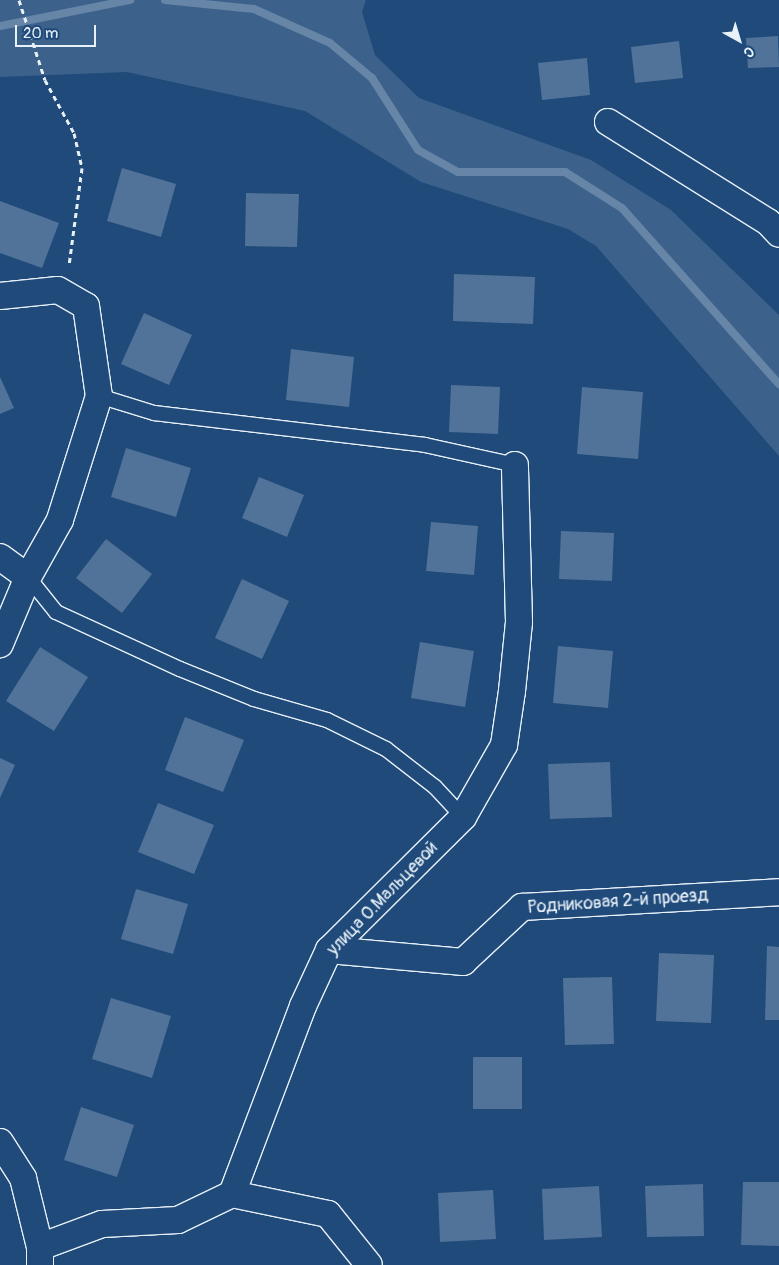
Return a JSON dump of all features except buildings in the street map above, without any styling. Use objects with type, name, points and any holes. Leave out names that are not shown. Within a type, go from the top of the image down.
[{"type":"street","points":[[608,122],[768,222],[779,234]]},
{"type":"street","points":[[0,296],[58,290],[86,306],[99,396],[60,520],[28,577],[0,644]]},
{"type":"street","name":"улица О.Мальцевой","points":[[232,1194],[299,1014],[329,950],[463,817],[504,745],[519,622],[515,465]]},
{"type":"street","points":[[0,556],[28,577]]},
{"type":"street","name":"Родниковая 2-й проезд","points":[[329,950],[463,962],[522,907],[779,892]]},
{"type":"street","points":[[0,1142],[23,1178],[40,1256],[102,1224],[178,1220],[232,1194],[328,1214],[369,1265]]},
{"type":"lane","points":[[99,396],[154,413],[416,444],[515,465]]},
{"type":"lane","points":[[28,577],[56,612],[180,669],[254,699],[327,720],[386,749],[434,787],[463,817]]},
{"type":"path","points":[[19,0],[45,80],[74,133],[82,168],[70,262],[58,290]]},
{"type":"shaded area","points":[[0,0],[366,0],[362,12],[375,55],[419,98],[591,160],[671,210],[779,315],[779,456],[596,246],[568,229],[421,182],[305,111],[127,72],[0,77]]},
{"type":"waterway","points":[[0,26],[130,0]]},
{"type":"waterway","points":[[165,0],[254,9],[330,43],[372,78],[418,150],[458,172],[565,172],[622,208],[779,384]]}]
